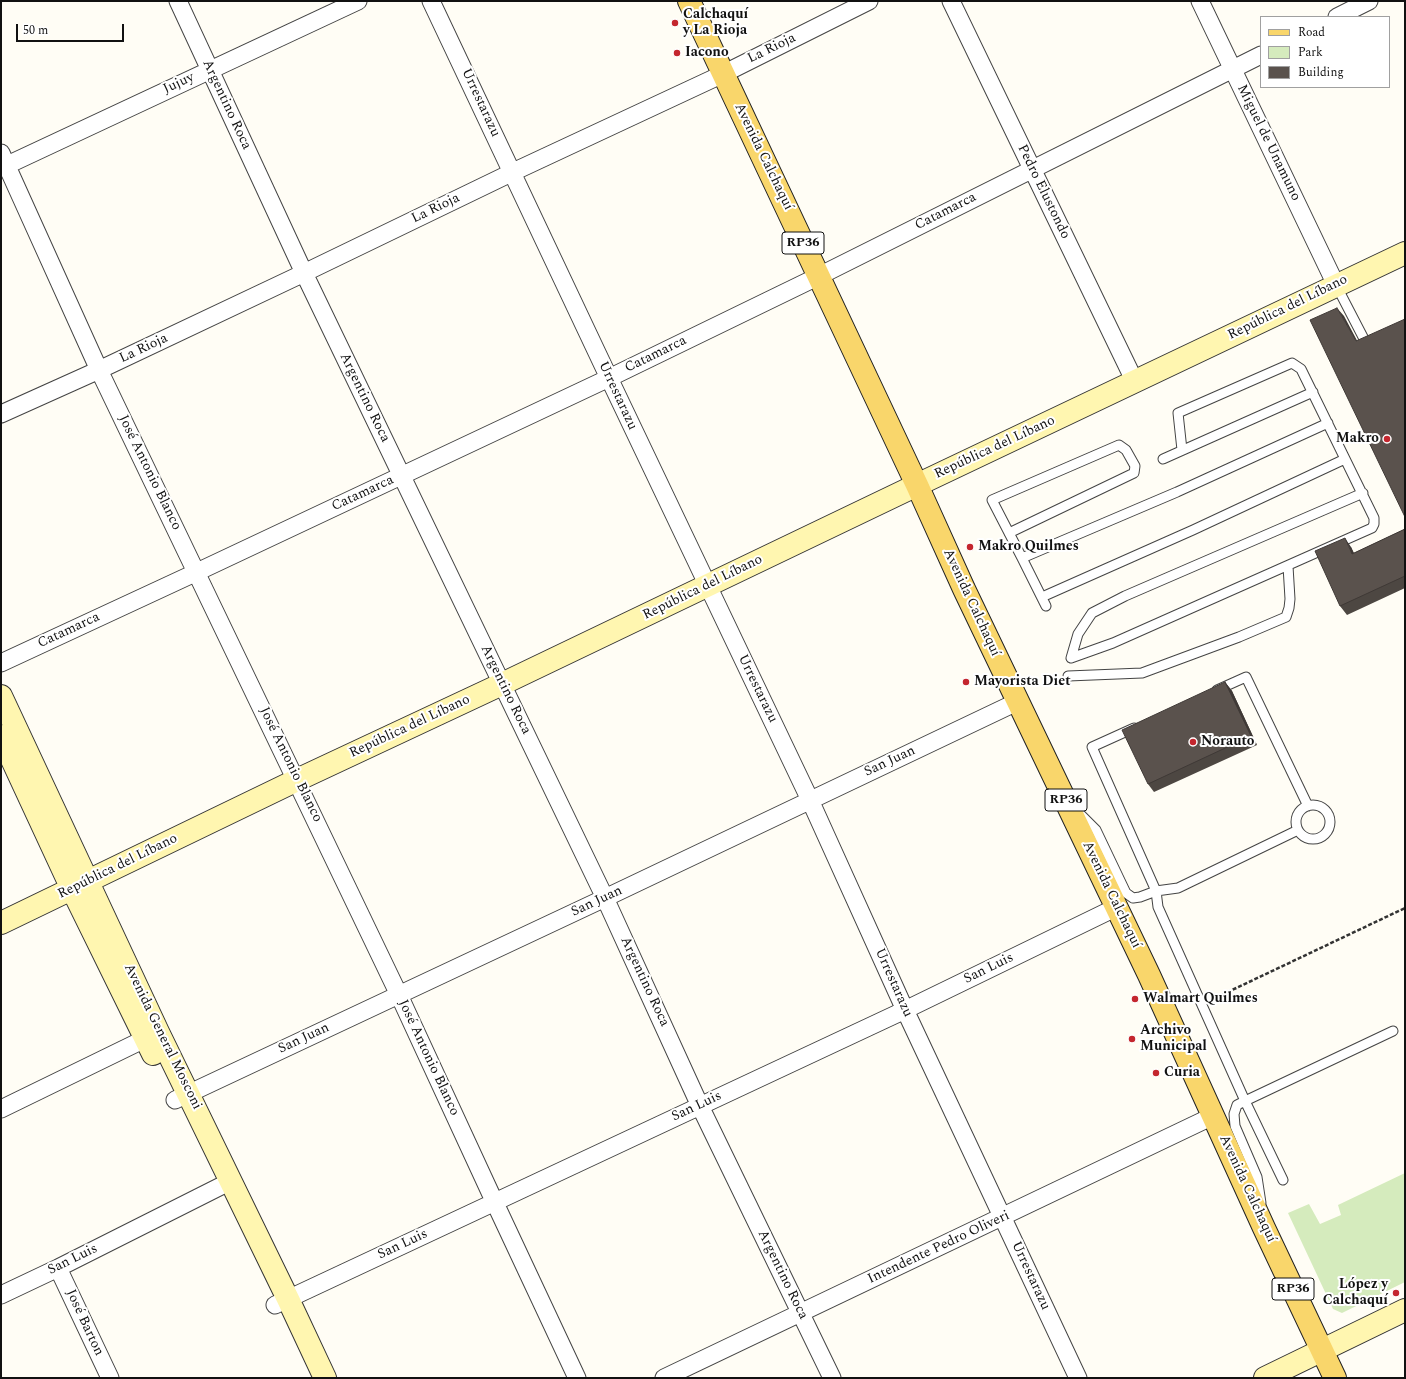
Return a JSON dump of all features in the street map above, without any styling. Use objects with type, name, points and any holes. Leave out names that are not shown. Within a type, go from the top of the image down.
[{"type":"main road","name":"Avenida Calchaquí","points":[[689,1],[917,485],[964,589],[1019,701],[1170,1019],[1264,1228],[1335,1378]]},
{"type":"street","name":"Argentino Roca","points":[[178,1],[304,273],[605,898],[700,1106],[832,1378]]},
{"type":"street","name":"Jujuy","points":[[3,162],[358,1]]},
{"type":"street","name":"Urrestarazu","points":[[431,1],[810,800],[905,1010],[1078,1378]]},
{"type":"street","name":"La Rioja","points":[[1,414],[99,370],[513,172],[723,74],[869,1]]},
{"type":"street","name":"Pedro Elustondo","points":[[951,1],[1135,382]]},
{"type":"street","name":"Miguel de Unamuno","points":[[1200,1],[1336,285]]},
{"type":"street","points":[[1339,16],[1369,1]]},
{"type":"street","name":"Catamarca","points":[[1,663],[609,378],[819,276],[1260,56]]},
{"type":"street","name":"José Antonio Blanco","points":[[3,162],[99,370],[399,995],[577,1378]]},
{"type":"street","name":"República del Líbano","points":[[1,923],[297,780],[502,684],[1405,253]]},
{"type":"street","name":"Avenida General Mosconi","points":[[1,696],[80,885]]},
{"type":"street","name":"San Juan","points":[[182,1097],[1019,701]]},
{"type":"street","name":"Avenida General Mosconi","points":[[1,736],[80,885],[282,1302],[325,1378]]},
{"type":"street","name":"San Luis","points":[[282,1302],[905,1010],[1117,907]]},
{"type":"street","points":[[1,1109],[152,1035]]},
{"type":"street","name":"Intendente Pedro Oliveri","points":[[664,1378],[1213,1116]]},
{"type":"street","name":"San Luis","points":[[1,1295],[58,1268],[224,1184]]},
{"type":"street","name":"José Barton","points":[[58,1268],[110,1378]]},
{"type":"street","name":"Avenida General Mosconi","points":[[282,1302],[309,1378]]},
{"type":"street","points":[[1265,1378],[1405,1310]]},
{"type":"lane","points":[[1336,285],[1364,339]]},
{"type":"lane","points":[[1182,450],[1178,413],[1292,363],[1301,369],[1313,392],[1363,493],[1374,518],[1374,524],[1372,528],[1114,643],[1071,658],[1078,634],[1092,613],[1132,593],[1363,493]]},
{"type":"lane","points":[[1163,459],[1313,392]]},
{"type":"lane","points":[[1022,558],[1177,492],[1328,423]]},
{"type":"lane","points":[[1009,533],[1134,473],[1135,466],[1126,450],[1119,445],[992,500],[1046,606]]},
{"type":"lane","points":[[1042,597],[1194,530],[1345,459]]},
{"type":"lane","points":[[1068,676],[1142,673],[1239,637],[1286,617],[1290,599],[1288,566]]},
{"type":"lane","points":[[1211,693],[1246,677],[1308,806]]},
{"type":"lane","points":[[1141,725],[1092,748],[1156,891],[1158,907],[1245,1101],[1283,1180]]},
{"type":"lane","points":[[1065,799],[1096,830],[1126,893],[1133,898],[1156,891],[1178,888],[1298,830]]},
{"type":"lane","points":[[1313,805],[1324,808],[1330,817],[1330,827],[1325,835],[1316,839],[1306,838],[1298,830],[1296,819],[1302,809],[1308,806],[1313,805]]},
{"type":"lane","points":[[1264,1228],[1257,1177],[1234,1126],[1234,1114],[1237,1105],[1393,1031]]},
{"type":"path","points":[[1202,1004],[1405,908]]},
{"type":"green space","points":[[1405,1173],[1405,1282],[1342,1313],[1333,1309],[1288,1213],[1309,1204],[1320,1224],[1341,1215],[1338,1205]]},
{"type":"building","name":"Makro","points":[[1337,308],[1356,341],[1405,319],[1405,517],[1310,320]]},
{"type":"building","points":[[1405,529],[1405,576],[1340,606],[1315,551],[1345,538],[1352,554]]},
{"type":"building","name":"Norauto","points":[[1225,682],[1251,736],[1148,784],[1122,730]]},
{"type":"place","name":"Calchaquí y La Rioja","points":[[675,23]]},
{"type":"place","name":"Iacono","points":[[677,53]]},
{"type":"place","name":"Makro","points":[[1387,439]]},
{"type":"place","name":"Makro Quilmes","points":[[970,547]]},
{"type":"place","name":"Mayorista Diet","points":[[966,682]]},
{"type":"place","name":"Norauto","points":[[1193,742]]},
{"type":"place","name":"Walmart Quilmes","points":[[1135,999]]},
{"type":"place","name":"Archivo Municipal","points":[[1132,1039]]},
{"type":"place","name":"Curia","points":[[1156,1073]]},
{"type":"place","name":"López y Calchaquí","points":[[1396,1293]]}]
